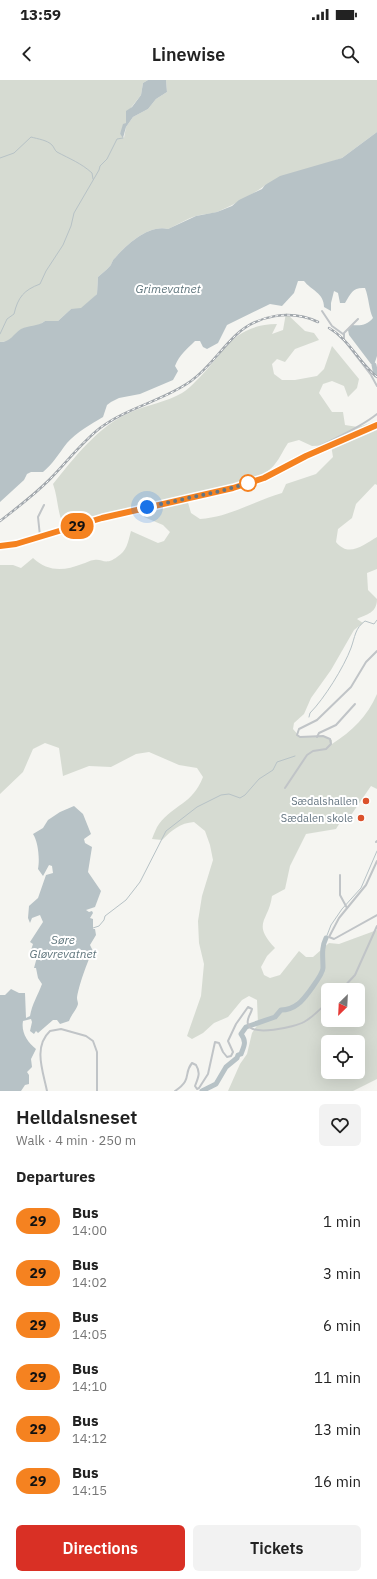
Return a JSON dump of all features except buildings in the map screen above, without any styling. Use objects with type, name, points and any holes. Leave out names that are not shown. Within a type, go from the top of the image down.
[{"type":"main road","points":[[0,546],[40,537],[102,518],[233,488],[264,478],[324,448],[377,425]]},
{"type":"street","points":[[322,311],[332,326],[344,334],[346,343],[371,375],[377,386]]},
{"type":"street","points":[[344,334],[358,319]]},
{"type":"street","points":[[305,454],[322,443],[341,436],[377,414]]},
{"type":"street","points":[[322,443],[324,448]]},
{"type":"street","points":[[40,537],[38,517],[44,505]]},
{"type":"street","points":[[285,788],[307,754],[313,751],[326,749],[330,746],[331,741],[329,738],[300,737],[297,732],[300,728],[317,720],[351,687],[366,662],[377,651]]},
{"type":"street","points":[[317,737],[319,733],[336,725],[340,718],[355,704]]},
{"type":"street","points":[[377,861],[372,865],[364,889],[346,906],[329,936],[331,939],[377,915]]},
{"type":"street","points":[[340,875],[339,892],[346,906]]},
{"type":"street","points":[[347,983],[358,969],[377,926]]},
{"type":"street","points":[[175,1091],[186,1082],[189,1067],[192,1063],[196,1064],[199,1071],[199,1077],[195,1086],[197,1089],[199,1088],[208,1074],[215,1042],[219,1043],[227,1057],[232,1056],[232,1052],[228,1044],[230,1036],[240,1018],[250,1007],[252,1009],[247,1020],[248,1025],[250,1028],[263,1030],[297,1025],[312,1016],[321,1008]]},
{"type":"street","points":[[46,1091],[42,1072],[40,1047],[50,1031],[61,1028],[90,1037],[95,1045],[97,1091]]},
{"type":"shaded area","points":[[0,80],[148,80],[143,83],[141,95],[126,114],[126,123],[120,134],[124,138],[126,127],[133,117],[148,109],[156,99],[167,92],[166,80],[377,80],[377,132],[342,158],[265,185],[243,199],[217,212],[192,217],[168,229],[161,228],[153,230],[138,237],[125,247],[114,259],[111,265],[98,277],[97,294],[81,309],[71,309],[58,321],[45,321],[39,325],[19,331],[9,341],[0,342]]},
{"type":"shaded area","points":[[286,313],[305,331],[314,333],[319,340],[295,349],[285,362],[277,359],[272,364],[274,374],[282,380],[295,380],[317,376],[324,369],[332,346],[359,379],[357,388],[348,397],[344,386],[332,381],[323,384],[319,393],[332,412],[343,412],[345,425],[358,427],[377,421],[377,485],[375,484],[356,504],[352,518],[338,529],[336,542],[341,547],[351,550],[377,537],[377,569],[367,573],[368,590],[377,599],[377,604],[371,612],[357,619],[363,623],[354,630],[331,670],[311,698],[304,714],[294,723],[293,729],[299,736],[327,737],[332,740],[332,744],[358,723],[369,710],[377,694],[377,789],[371,786],[349,818],[344,816],[336,829],[306,834],[290,866],[285,889],[272,896],[263,922],[264,933],[275,948],[267,956],[261,967],[264,975],[270,978],[280,975],[299,951],[306,957],[313,957],[329,943],[339,944],[377,930],[377,1079],[353,1091],[228,1091],[240,1064],[247,1054],[252,1033],[258,1024],[257,1000],[249,996],[242,1000],[228,1017],[214,1023],[203,1033],[192,1039],[187,1036],[201,996],[204,964],[199,943],[198,921],[202,896],[213,860],[205,831],[194,822],[184,824],[176,828],[162,840],[152,839],[155,831],[165,817],[188,799],[199,786],[203,777],[197,768],[179,765],[149,752],[136,754],[111,767],[89,766],[63,776],[59,748],[45,743],[33,749],[23,772],[0,794],[0,565],[13,565],[21,568],[33,558],[44,566],[63,569],[92,560],[113,560],[123,552],[127,546],[131,531],[158,543],[164,541],[170,532],[163,525],[144,517],[141,508],[86,521],[63,524],[53,484],[88,443],[108,425],[131,412],[170,399],[184,392],[206,371],[230,342],[239,335],[249,329],[277,324],[272,334],[283,330]],"holes":[[[299,440],[312,446],[331,445],[333,457],[316,474],[286,484],[282,493],[232,512],[211,518],[200,519],[191,513],[187,499],[234,487],[258,477],[268,471],[275,464],[288,443]]]},
{"type":"water","points":[[148,80],[166,80],[167,92],[156,99],[148,109],[133,117],[126,127],[123,138],[120,134],[123,124],[126,123],[126,111],[132,107],[141,95],[143,83]]},
{"type":"water","name":"Grimevatnet","points":[[377,132],[377,356],[374,365],[371,364],[349,335],[348,330],[352,325],[364,324],[373,318],[365,288],[355,290],[345,303],[340,303],[338,293],[334,291],[331,311],[324,307],[322,298],[317,292],[304,281],[298,281],[294,293],[282,306],[270,304],[227,325],[218,343],[207,349],[203,347],[200,341],[195,341],[179,358],[175,366],[178,371],[173,380],[140,394],[119,398],[111,402],[107,405],[103,417],[75,435],[47,469],[43,472],[31,472],[27,474],[24,480],[0,502],[0,342],[7,341],[21,329],[45,321],[58,321],[71,309],[81,308],[97,294],[98,277],[111,265],[114,259],[125,247],[138,237],[153,230],[161,228],[168,229],[196,216],[217,212],[232,206],[239,200],[262,189],[265,185],[280,176],[342,158]]},
{"type":"water","name":"Søre Gløvrevatnet","points":[[74,806],[83,814],[91,834],[84,839],[85,843],[92,847],[88,872],[101,891],[95,907],[86,910],[89,912],[92,911],[93,913],[90,918],[93,919],[93,929],[95,929],[96,935],[90,945],[93,951],[79,988],[77,998],[78,1004],[69,1021],[60,1024],[57,1020],[53,1020],[38,1033],[36,1031],[34,1034],[30,1031],[32,1022],[31,1019],[23,1021],[25,1036],[36,1049],[31,1059],[32,1067],[27,1072],[29,1075],[29,1084],[25,1085],[21,1091],[0,1091],[0,995],[5,995],[11,989],[19,993],[25,993],[26,1018],[30,1016],[42,984],[38,978],[36,968],[34,968],[37,957],[31,950],[33,944],[30,942],[43,922],[40,915],[32,918],[30,923],[28,918],[29,906],[38,898],[46,875],[53,873],[52,866],[49,865],[43,876],[38,869],[38,850],[33,834],[43,828],[48,820],[60,812]]},
{"type":"waterway","points":[[0,158],[14,153],[31,137],[50,143],[57,152],[75,161],[92,173],[93,179]]},
{"type":"waterway","points":[[0,334],[7,319],[14,314],[22,295],[40,284],[46,271],[63,245],[71,226],[74,213],[100,166],[107,159],[117,139],[123,138]]},
{"type":"waterway","points":[[374,365],[376,375]]},
{"type":"waterway","points":[[309,717],[310,713],[321,700],[339,673],[348,656],[359,627],[365,621],[374,624],[377,620]]},
{"type":"waterway","points":[[93,928],[99,926],[104,920],[105,916],[126,900],[140,882],[166,831],[197,807],[221,795],[229,794],[240,798],[245,795],[259,779],[273,770],[277,762],[295,756]]},
{"type":"waterway","points":[[326,938],[331,925],[342,909],[361,888],[377,851]]},
{"type":"waterway","points":[[202,1091],[216,1084],[226,1067],[237,1058],[238,1055],[241,1054],[244,1046],[243,1037],[241,1034],[246,1027],[275,1017],[281,1010],[294,1007],[301,1002],[317,981],[322,971],[323,949],[326,938]]},
{"type":"railway","points":[[0,521],[43,486],[100,428],[122,415],[169,394],[191,381],[244,328],[264,319],[286,315],[308,318],[318,322]]},
{"type":"railway","points":[[329,328],[349,345],[377,377]]},
{"type":"bus line","name":"29","points":[[0,546],[16,544],[102,518],[233,488],[264,478],[306,456],[377,425]]},
{"type":"place","name":"Sædalshallen","points":[[366,801]]},
{"type":"place","name":"Sædalen skole","points":[[361,818]]},
{"type":"route","points":[[147,507],[221,491],[248,483]]}]
